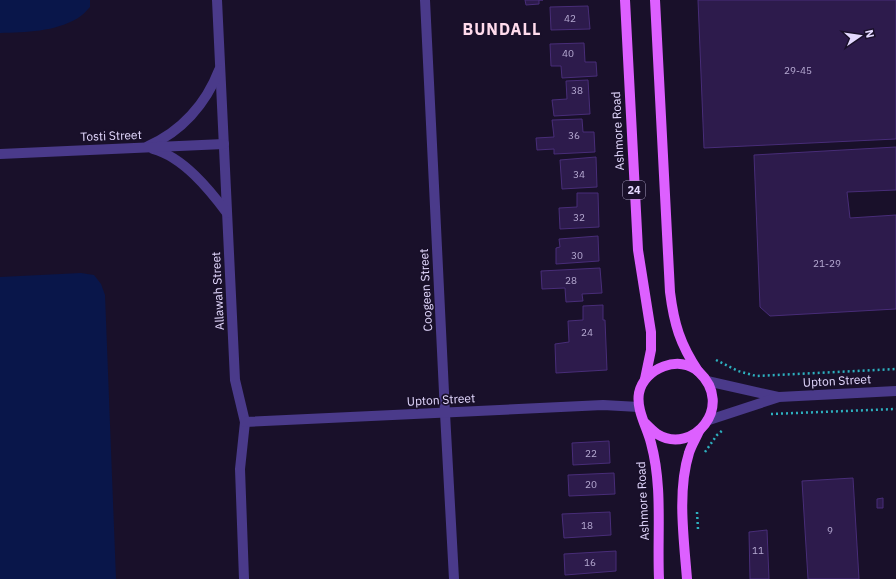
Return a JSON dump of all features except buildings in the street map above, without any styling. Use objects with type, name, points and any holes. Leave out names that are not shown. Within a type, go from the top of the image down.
[{"type":"main road","name":"Ashmore Road","points":[[625,0],[638,250],[651,332],[651,350],[645,379]]},
{"type":"main road","points":[[655,0],[672,314],[686,354],[707,381],[712,394],[713,407],[709,420],[699,431],[689,452],[683,484],[683,528],[687,579]]},
{"type":"main road","points":[[645,379],[656,369],[670,364],[685,365],[698,371]]},
{"type":"main road","name":"24","points":[[645,379],[639,392],[639,407],[645,424]]},
{"type":"main road","name":"Ashmore Road","points":[[645,424],[652,444],[657,475],[659,579]]},
{"type":"main road","points":[[645,424],[657,434],[671,439],[686,438],[699,431]]},
{"type":"street","name":"Allawah Street","points":[[217,0],[235,380],[245,422],[240,469],[244,579]]},
{"type":"street","name":"Coogeen Street","points":[[425,0],[454,579]]},
{"type":"street","points":[[143,148],[161,140],[189,118],[206,96],[220,67]]},
{"type":"street","name":"Tosti Street","points":[[0,154],[224,144]]},
{"type":"street","points":[[143,148],[164,153],[188,170],[208,189],[227,213]]},
{"type":"street","name":"Upton Street","points":[[707,381],[779,397]]},
{"type":"street","name":"Upton Street","points":[[709,420],[779,397],[896,391]]},
{"type":"street","name":"Upton Street","points":[[245,422],[603,405],[639,407]]},
{"type":"path","points":[[716,360],[738,371],[756,376],[896,369]]},
{"type":"path","points":[[768,414],[896,410]]},
{"type":"path","points":[[704,453],[717,435],[729,426]]},
{"type":"path","points":[[697,509],[698,532]]},
{"type":"shaded area","points":[[0,0],[90,0],[90,7],[78,18],[69,23],[50,29],[0,33]]},
{"type":"shaded area","points":[[81,273],[94,275],[101,284],[105,295],[116,579],[0,579],[0,277]]},
{"type":"district","name":"BUNDALL","points":[[502,29]]}]
